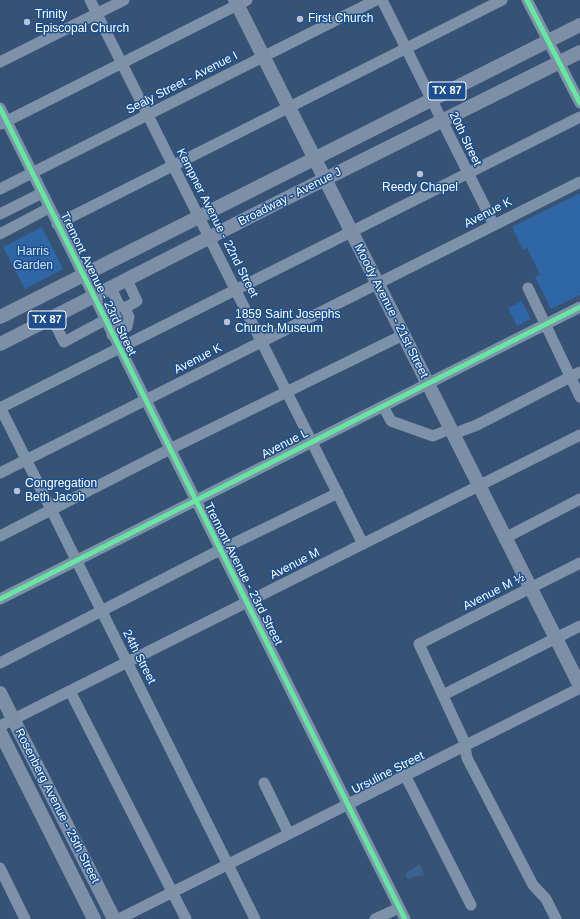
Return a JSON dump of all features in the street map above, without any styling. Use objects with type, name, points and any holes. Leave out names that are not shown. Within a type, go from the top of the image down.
[{"type":"main road","name":"Moody Avenue - 21st Street","points":[[240,2],[264,56],[352,232],[376,284],[404,335],[580,687]]},
{"type":"main road","name":"Broadway - Avenue J","points":[[0,316],[580,25]]},
{"type":"main road","name":"Broadway - Avenue J","points":[[0,344],[94,296],[113,306],[129,285],[210,238],[580,52]]},
{"type":"main road","name":"Rosenberg Avenue - 25th Street","points":[[0,693],[114,919]]},
{"type":"main road","name":"Rosenberg Avenue - 25th Street","points":[[0,732],[94,919]]},
{"type":"street","name":"Kempner Avenue - 22nd Street","points":[[90,0],[363,544]]},
{"type":"street","points":[[0,62],[124,0]]},
{"type":"street","name":"Sealy Street - Avenue I","points":[[0,189],[376,0]]},
{"type":"street","name":"20th Street","points":[[382,0],[494,225]]},
{"type":"street","points":[[57,224],[502,0]]},
{"type":"street","points":[[527,0],[580,103]]},
{"type":"street","points":[[3,123],[240,2]]},
{"type":"street","name":"Tremont Avenue - 23rd Street","points":[[0,108],[3,123],[32,173],[94,296],[113,306],[119,348],[405,919]]},
{"type":"street","points":[[0,407],[580,117]]},
{"type":"street","name":"Avenue K","points":[[0,473],[580,182]]},
{"type":"street","points":[[0,214],[42,193]]},
{"type":"street","points":[[0,234],[49,208]]},
{"type":"street","points":[[52,318],[64,342],[113,306],[137,301],[129,285]]},
{"type":"street","points":[[528,288],[545,324],[575,374],[580,397]]},
{"type":"street","points":[[113,306],[129,320],[127,327],[117,332]]},
{"type":"street","name":"Avenue L","points":[[0,599],[580,307]]},
{"type":"street","points":[[0,536],[170,449],[404,335]]},
{"type":"street","points":[[384,406],[391,421],[433,436],[477,425],[575,374]]},
{"type":"street","name":"24th Street","points":[[0,407],[255,919]]},
{"type":"street","name":"Avenue M","points":[[0,726],[580,436]]},
{"type":"street","points":[[0,663],[220,550],[338,493]]},
{"type":"street","points":[[505,538],[580,499]]},
{"type":"street","name":"Avenue M ½","points":[[443,695],[419,644],[580,563]]},
{"type":"street","points":[[556,919],[546,900],[533,885],[467,758],[464,741],[443,695],[580,626]]},
{"type":"street","name":"Ursuline Street","points":[[119,919],[580,687]]},
{"type":"street","points":[[70,691],[186,919]]},
{"type":"street","points":[[405,775],[471,905]]},
{"type":"street","points":[[264,783],[289,834]]},
{"type":"street","points":[[0,868],[24,919]]},
{"type":"street","points":[[375,919],[399,908]]},
{"type":"green space","points":[[580,193],[580,295],[551,309],[535,277],[540,274],[527,248],[523,250],[512,227]]},
{"type":"green space","name":"Harris Garden","points":[[42,227],[63,269],[25,289],[3,247]]},
{"type":"green space","points":[[522,301],[531,319],[517,326],[508,308]]},
{"type":"shaded area","points":[[420,864],[424,875],[413,877],[408,880],[405,874]]},
{"type":"tram line","points":[[0,698],[112,919]]},
{"type":"tram line","points":[[0,722],[98,919]]},
{"type":"cycle path","points":[[527,0],[580,103]]},
{"type":"cycle path","points":[[0,108],[405,919]]},
{"type":"cycle path","points":[[0,599],[580,307]]},
{"type":"place","name":"First Church","points":[[300,19]]},
{"type":"place","name":"Trinity Episcopal Church","points":[[27,22]]},
{"type":"place","name":"Reedy Chapel","points":[[420,174]]},
{"type":"place","name":"1859 Saint Josephs Church Museum","points":[[227,322]]},
{"type":"place","name":"Congregation Beth Jacob","points":[[17,491]]}]
